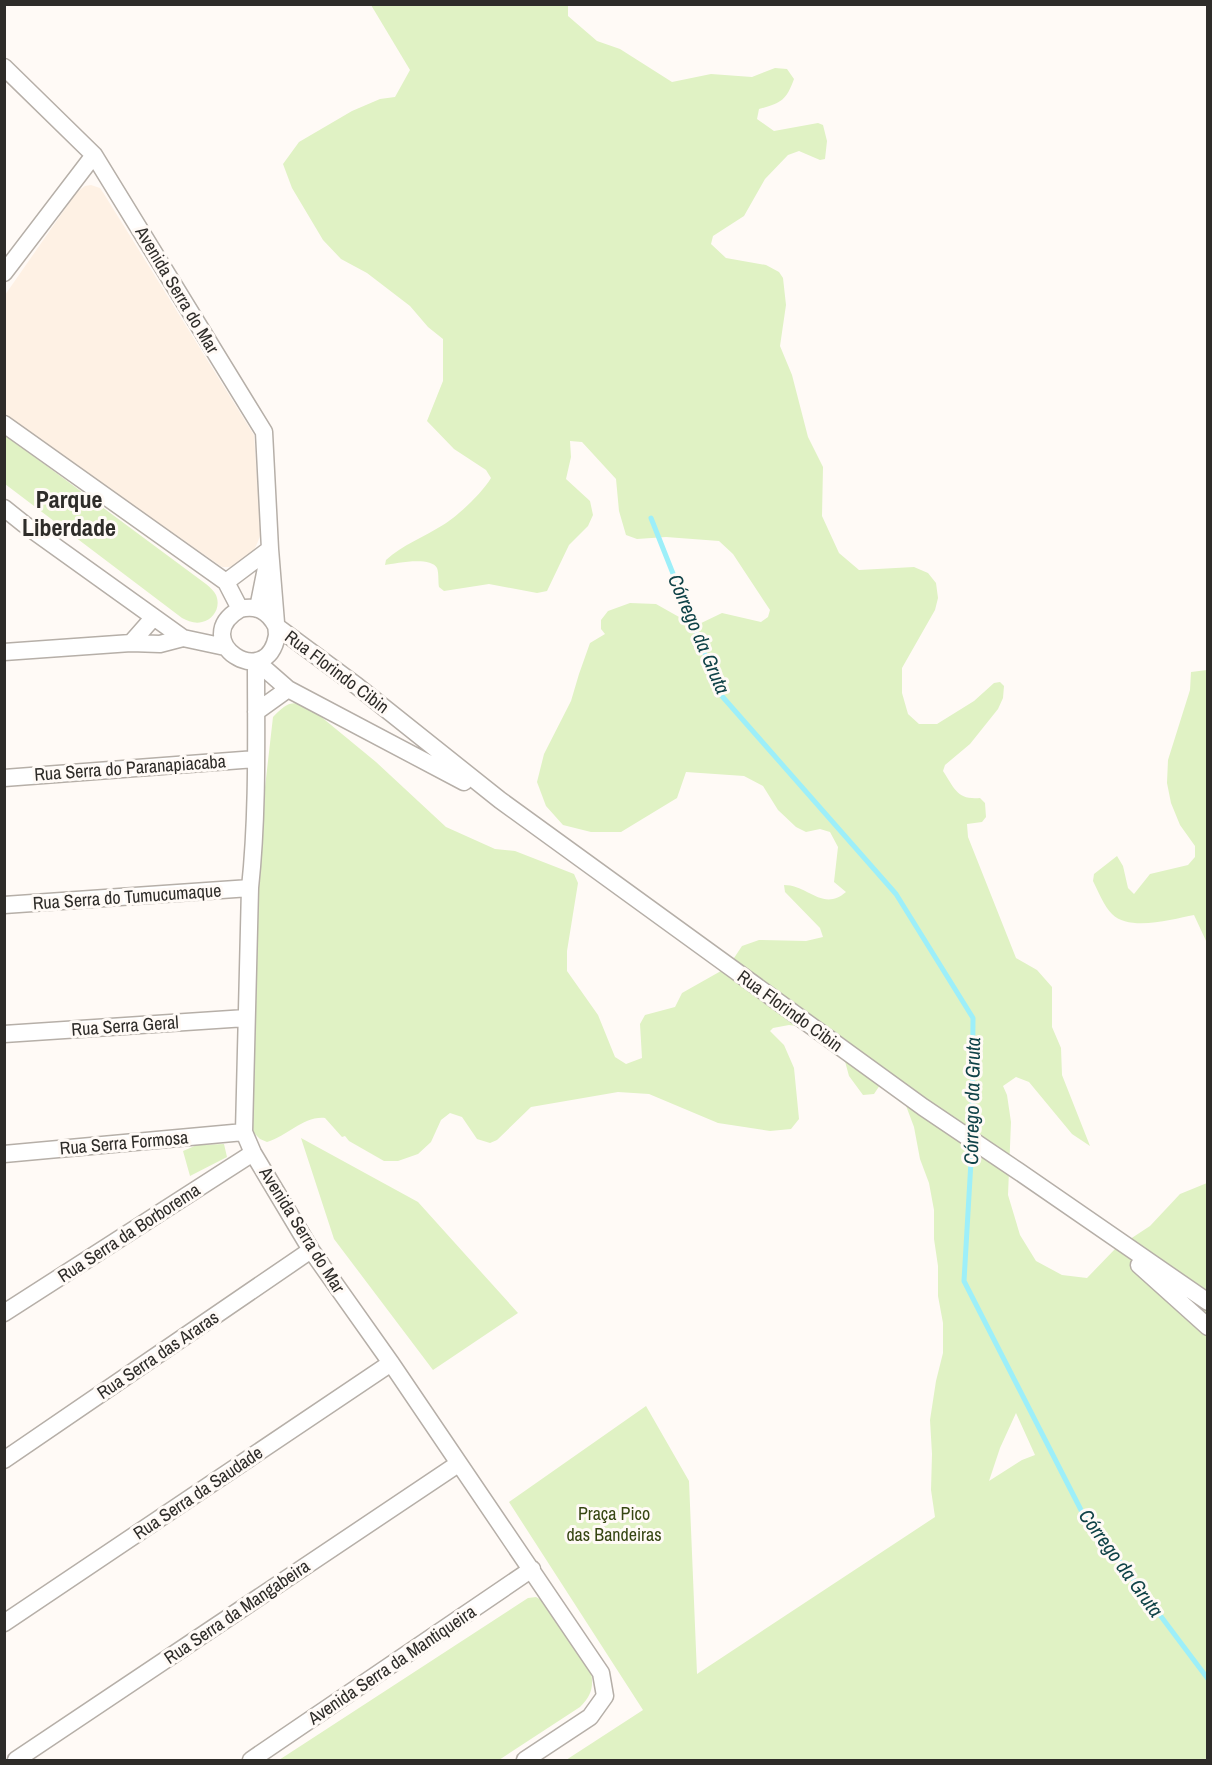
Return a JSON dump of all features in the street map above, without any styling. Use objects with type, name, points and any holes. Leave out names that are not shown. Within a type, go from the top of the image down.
[{"type":"street","name":"Avenida Serra do Mar","points":[[4,67],[94,155],[264,432],[277,635],[276,644],[271,651],[256,661],[254,854],[250,888],[244,1132],[253,1153],[312,1250],[601,1673],[605,1696],[590,1717],[525,1761]]},
{"type":"street","points":[[8,262],[94,155]]},
{"type":"street","points":[[4,424],[226,582],[240,609]]},
{"type":"street","points":[[4,508],[183,638],[225,647]]},
{"type":"street","points":[[4,525],[24,524]]},
{"type":"street","name":"Avenida Serra do Mar","points":[[258,608],[270,549]]},
{"type":"street","points":[[226,582],[270,549]]},
{"type":"street","points":[[256,661],[238,660],[225,647],[222,638],[226,621],[232,614],[240,609],[258,608]]},
{"type":"street","name":"Rua Florindo Cibin","points":[[258,608],[266,612],[276,626],[357,686],[500,800],[923,1107],[1208,1302]]},
{"type":"street","points":[[131,643],[153,618]]},
{"type":"street","points":[[4,652],[131,643],[160,644],[183,638]]},
{"type":"street","name":"Rua Florindo Cibin","points":[[256,661],[288,689],[500,800]]},
{"type":"street","points":[[256,712],[288,689]]},
{"type":"street","name":"Rua Serra do Paranapiacaba","points":[[4,778],[256,759]]},
{"type":"street","name":"Rua Serra do Tumucumaque","points":[[4,905],[250,888]]},
{"type":"street","name":"Rua Serra Geral","points":[[4,1034],[246,1018]]},
{"type":"street","name":"Rua Serra Formosa","points":[[4,1154],[244,1132]]},
{"type":"street","name":"Rua Serra da Borborema","points":[[4,1313],[253,1153]]},
{"type":"street","name":"Rua Florindo Cibin","points":[[1084,1217],[1208,1327]]},
{"type":"street","name":"Rua Serra das Araras","points":[[4,1460],[312,1250]]},
{"type":"street","name":"Rua Serra da Saudade","points":[[4,1623],[391,1363]]},
{"type":"street","name":"Rua Serra da Mangabeira","points":[[16,1761],[458,1464]]},
{"type":"street","name":"Avenida Serra da Mantiqueira","points":[[251,1761],[532,1569]]},
{"type":"shaded area","points":[[85,186],[100,188],[104,194],[254,435],[261,534],[253,553],[238,565],[222,567],[5,416],[5,295],[76,193]]},
{"type":"green space","name":"Praça Pico das Bandeiras","points":[[371,5],[568,5],[568,16],[597,41],[620,49],[672,82],[711,74],[752,77],[775,68],[787,69],[794,79],[785,97],[778,103],[759,109],[757,119],[774,131],[818,123],[823,125],[827,141],[825,159],[820,160],[799,151],[788,155],[765,179],[744,216],[713,236],[711,244],[726,258],[766,265],[779,272],[783,278],[786,305],[780,346],[792,375],[808,437],[823,467],[822,516],[839,553],[859,570],[914,567],[928,573],[936,583],[938,598],[935,610],[902,668],[902,693],[908,714],[919,724],[937,724],[974,701],[994,683],[1000,682],[1004,686],[1003,698],[998,709],[970,744],[945,765],[943,771],[957,792],[966,797],[980,798],[985,803],[986,817],[982,822],[967,824],[968,837],[1016,958],[1037,970],[1052,987],[1052,1027],[1061,1048],[1062,1075],[1090,1146],[1072,1134],[1029,1082],[1016,1077],[1003,1086],[1007,1095],[1011,1122],[1008,1195],[1020,1235],[1036,1261],[1062,1275],[1087,1278],[1115,1249],[1150,1226],[1180,1194],[1207,1183],[1207,1760],[566,1760],[643,1710],[509,1502],[646,1406],[689,1481],[697,1674],[935,1517],[931,1490],[930,1420],[943,1353],[943,1323],[938,1296],[934,1210],[929,1183],[905,1103],[884,1079],[874,1094],[863,1095],[849,1076],[843,1054],[816,1029],[789,1025],[773,1028],[770,1031],[784,1045],[794,1068],[799,1119],[791,1129],[770,1131],[718,1123],[649,1094],[618,1092],[531,1107],[497,1140],[490,1143],[477,1139],[462,1117],[450,1113],[441,1120],[431,1142],[418,1154],[398,1161],[384,1161],[349,1141],[345,1136],[342,1137],[325,1118],[310,1120],[267,1142],[252,1131],[254,955],[259,889],[259,840],[273,717],[289,704],[297,703],[308,706],[376,762],[446,827],[495,849],[515,851],[574,874],[578,883],[567,951],[567,971],[598,1015],[615,1057],[626,1064],[642,1058],[640,1024],[645,1015],[675,1007],[682,993],[728,967],[742,946],[759,940],[806,941],[823,937],[820,928],[785,892],[784,885],[793,886],[823,899],[838,897],[846,892],[834,882],[838,847],[830,832],[820,829],[806,832],[796,827],[778,810],[763,786],[744,776],[686,772],[677,798],[621,832],[591,832],[563,825],[546,806],[537,782],[544,754],[571,701],[590,643],[605,634],[601,629],[601,620],[608,611],[630,603],[656,604],[695,626],[722,613],[761,622],[768,617],[770,610],[733,554],[719,541],[666,537],[637,539],[626,535],[619,511],[616,479],[582,442],[570,441],[571,457],[566,479],[590,501],[593,515],[588,526],[569,545],[547,591],[537,593],[489,584],[444,591],[439,587],[438,570],[433,564],[413,561],[385,565],[386,560],[399,550],[456,516],[476,497],[491,478],[486,470],[454,449],[427,421],[443,381],[443,339],[428,327],[410,306],[367,273],[341,259],[323,240],[292,188],[283,164],[299,142],[352,111],[380,99],[395,97],[410,70]],"holes":[[[1016,1413],[1035,1455],[1022,1460],[989,1481],[1000,1448]]]},
{"type":"green space","points":[[5,435],[209,586],[218,604],[213,615],[199,623],[182,618],[5,484]]},
{"type":"green space","points":[[1208,670],[1207,943],[1194,915],[1152,923],[1129,922],[1120,919],[1106,907],[1093,881],[1094,874],[1117,856],[1123,866],[1128,888],[1134,894],[1150,874],[1188,865],[1195,857],[1195,846],[1180,825],[1171,803],[1167,783],[1168,760],[1190,690],[1191,672]]},
{"type":"green space","points":[[301,1138],[418,1202],[518,1313],[433,1370],[334,1239]]},
{"type":"green space","points":[[224,1144],[227,1157],[190,1176],[183,1151],[197,1145]]},
{"type":"green space","points":[[536,1597],[543,1601],[591,1672],[592,1687],[587,1699],[580,1707],[499,1760],[279,1760],[528,1598]]},
{"type":"waterway","name":"Córrego da Gruta","points":[[651,518],[721,695],[896,894],[973,1018],[972,1135]]},
{"type":"waterway","name":"Córrego da Gruta","points":[[972,1144],[964,1281],[1081,1510],[1208,1679]]},
{"type":"district","name":"Parque Liberdade","points":[[69,514]]}]
